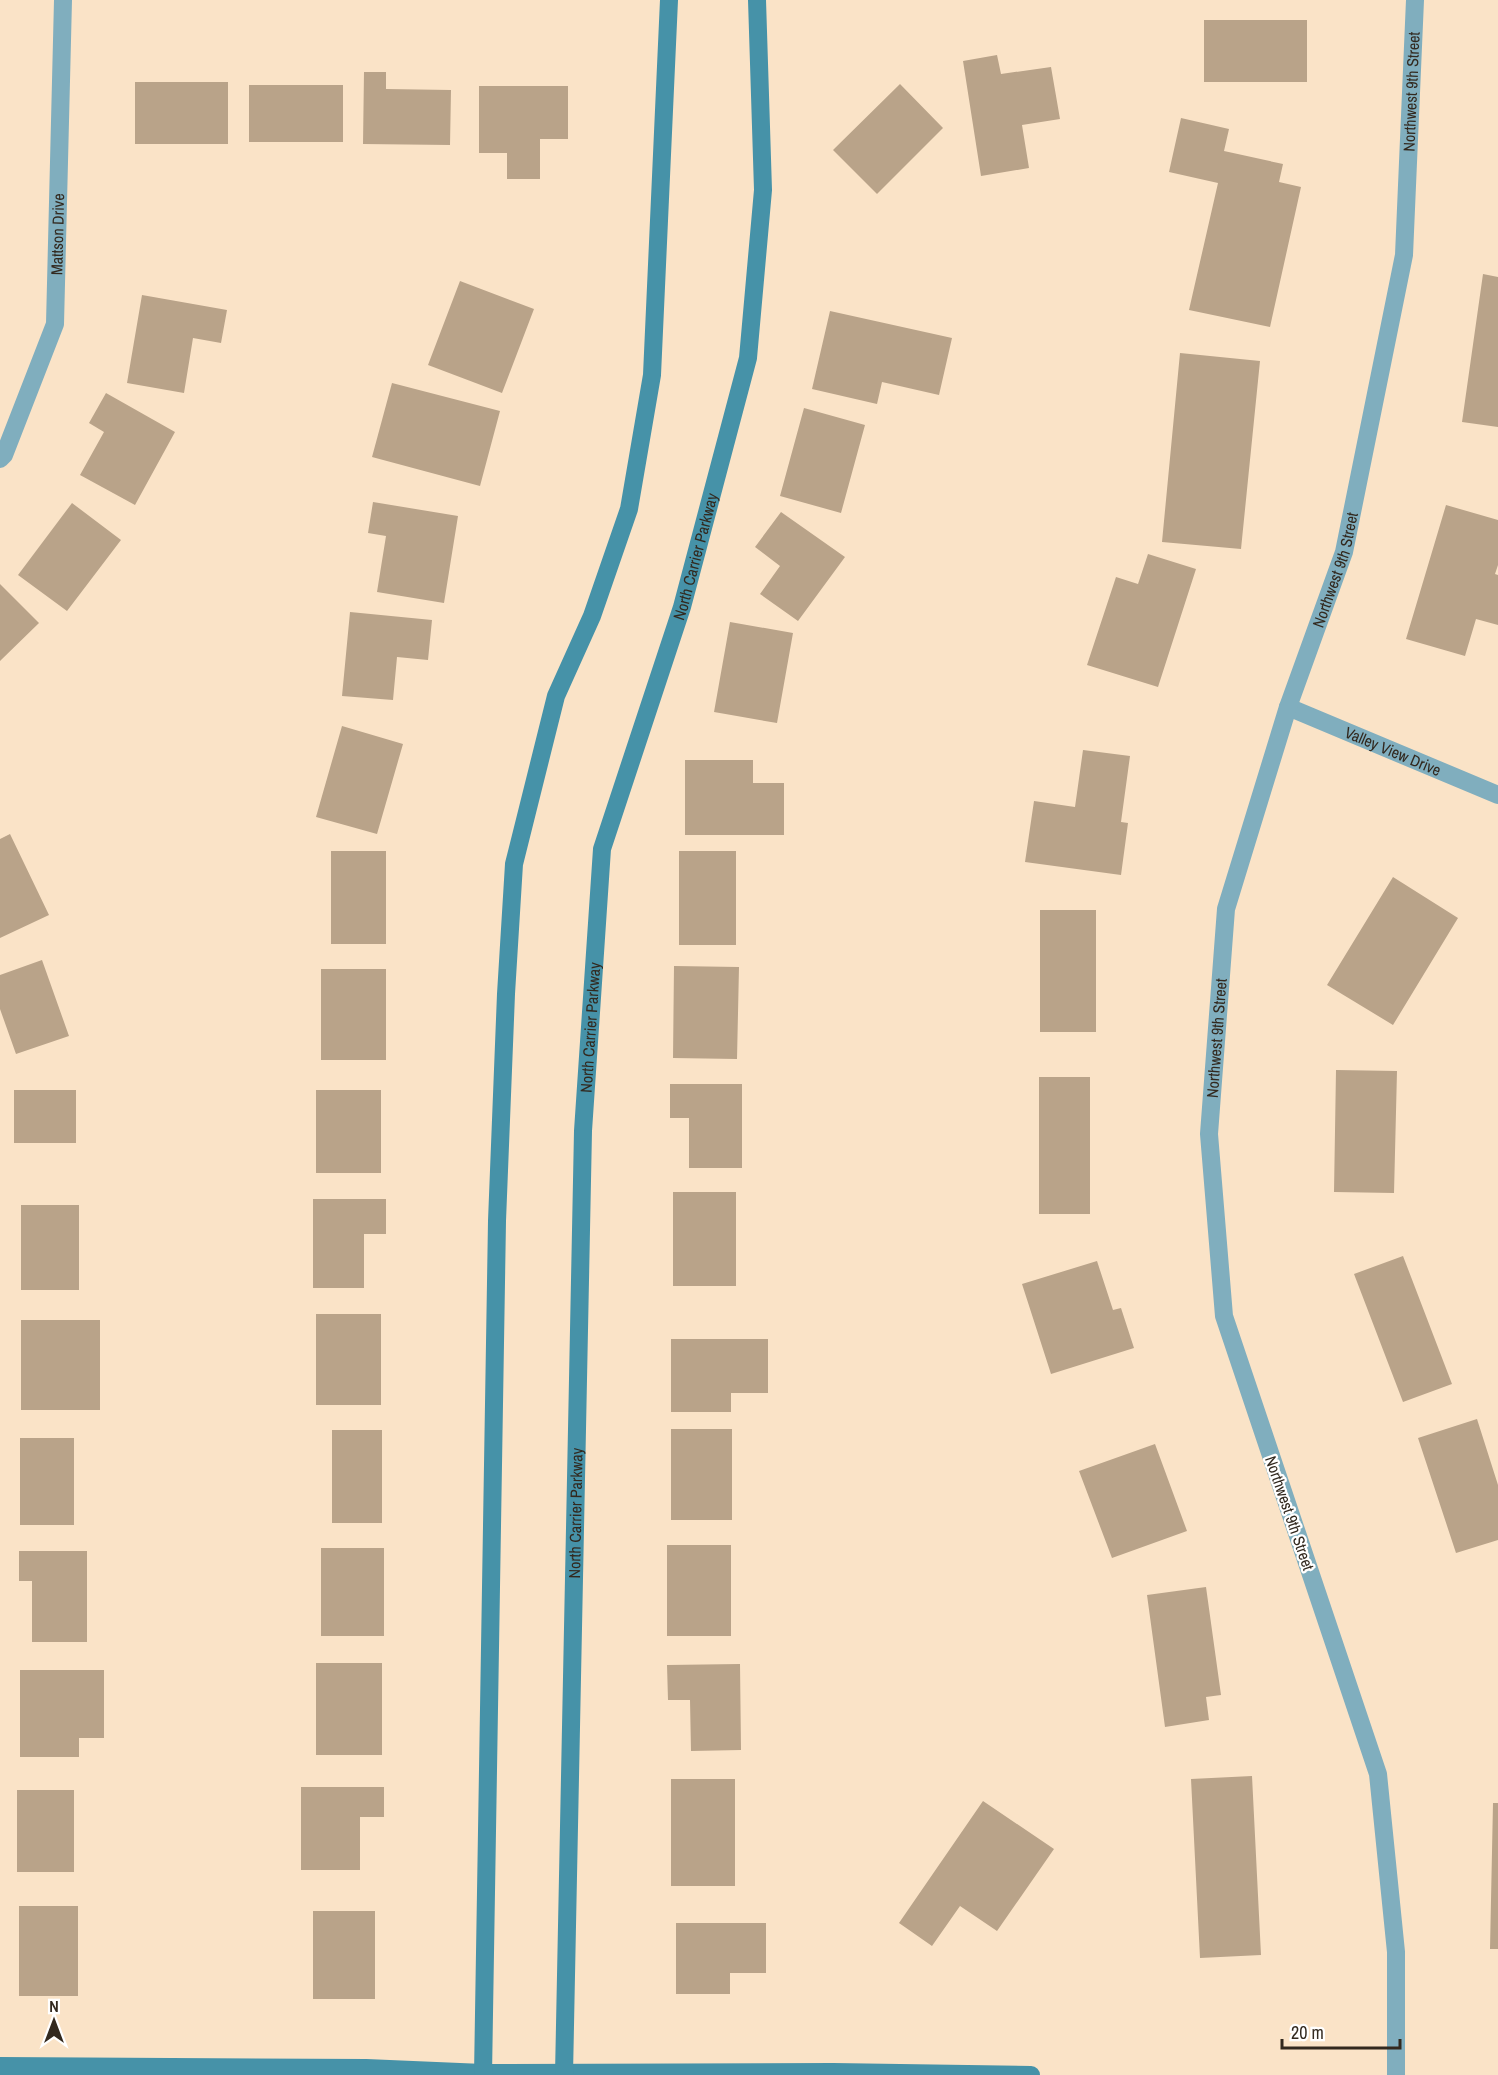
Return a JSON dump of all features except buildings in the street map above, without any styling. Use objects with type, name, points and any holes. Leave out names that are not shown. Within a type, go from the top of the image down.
[{"type":"main road","points":[[483,2074],[497,1221],[506,994],[514,864],[556,696],[592,616],[629,509],[652,375],[669,0]]},
{"type":"main road","name":"North Carrier Parkway","points":[[564,2074],[583,1131],[602,849],[682,607],[748,358],[763,190],[757,0]]},
{"type":"main road","points":[[0,2066],[483,2074],[833,2072],[1031,2075]]},
{"type":"street","name":"Mattson Drive","points":[[0,459],[4,455],[55,324],[63,0]]},
{"type":"street","name":"Northwest 9th Street","points":[[1395,2075],[1396,1952],[1378,1774],[1224,1316],[1209,1134],[1226,909],[1288,707],[1344,552],[1404,255],[1415,0]]},
{"type":"street","name":"Valley View Drive","points":[[1288,707],[1498,795]]}]
